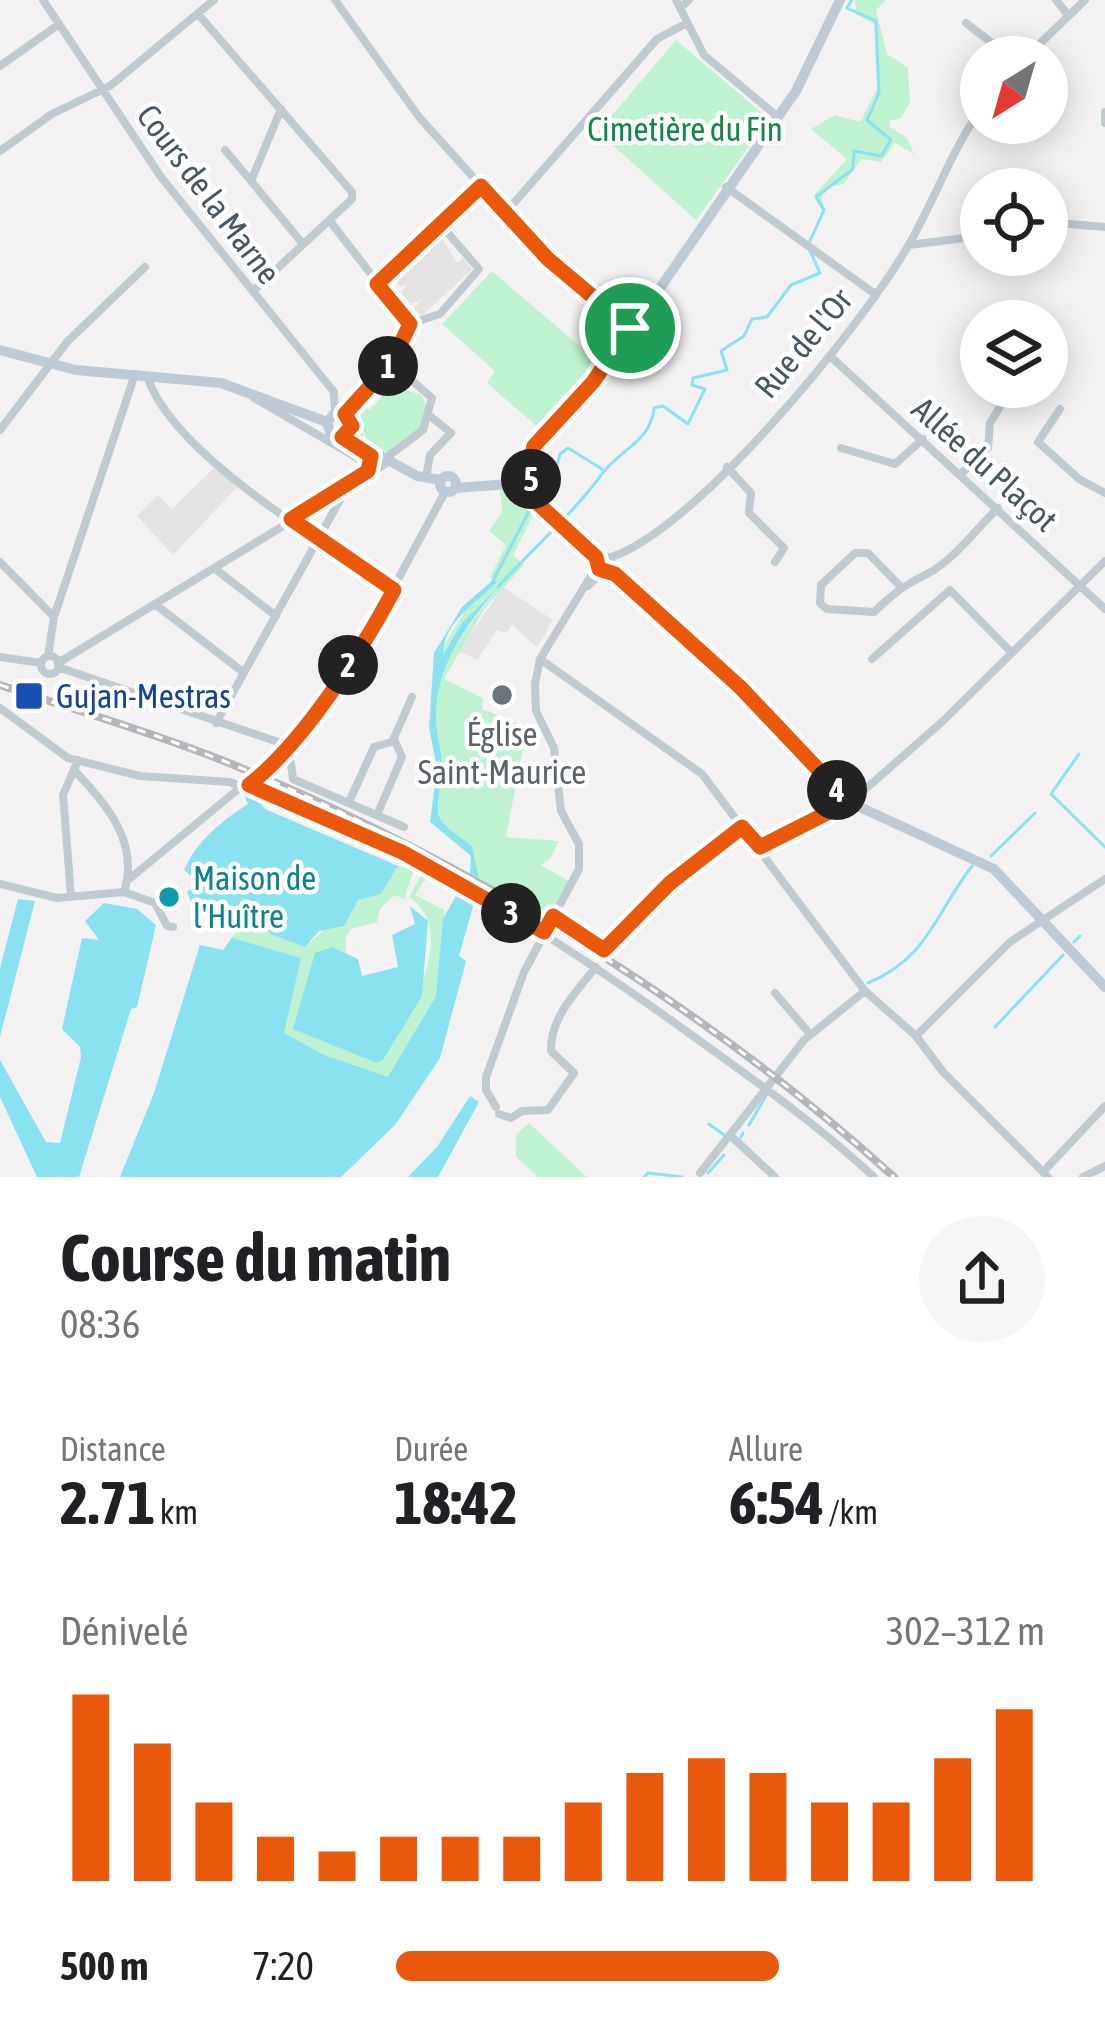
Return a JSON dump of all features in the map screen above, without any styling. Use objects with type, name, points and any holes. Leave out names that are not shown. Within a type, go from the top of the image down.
[{"type":"main road","points":[[517,482],[534,446],[593,382],[778,117],[818,53],[840,0]]},
{"type":"main road","points":[[0,350],[50,364],[244,389],[336,416],[374,464],[448,486],[517,482],[740,687],[849,802],[973,856],[1010,882],[1048,917],[1105,987]]},
{"type":"main road","points":[[336,416],[331,434],[346,433]]},
{"type":"main road","points":[[374,464],[448,486]]},
{"type":"main road","points":[[517,482],[524,466]]},
{"type":"street","name":"Cours de la Marne","points":[[43,0],[161,177],[334,392],[336,416]]},
{"type":"street","points":[[0,151],[52,114],[102,91],[214,0]]},
{"type":"street","points":[[335,0],[419,118],[548,259],[630,328]]},
{"type":"street","points":[[689,0],[678,4],[704,55],[778,117]]},
{"type":"street","points":[[1056,0],[1068,15]]},
{"type":"street","points":[[1047,36],[1085,0]]},
{"type":"street","points":[[198,14],[352,192],[352,199],[253,292]]},
{"type":"street","points":[[506,212],[657,39],[687,23]]},
{"type":"street","points":[[966,23],[983,36]]},
{"type":"street","points":[[0,66],[58,25]]},
{"type":"street","points":[[250,182],[280,109]]},
{"type":"street","points":[[1105,112],[1105,123]]},
{"type":"street","name":"Rue de l'Or","points":[[540,659],[603,565],[646,542],[727,466],[830,356],[909,245],[962,144]]},
{"type":"street","points":[[225,150],[303,244]]},
{"type":"street","points":[[377,284],[481,186]]},
{"type":"street","points":[[726,188],[875,294]]},
{"type":"street","points":[[330,221],[374,270],[377,284],[410,324]]},
{"type":"street","points":[[1068,224],[1105,227]]},
{"type":"street","points":[[336,416],[392,362],[410,324],[440,314],[479,269],[441,225]]},
{"type":"street","points":[[909,245],[960,239]]},
{"type":"street","points":[[0,430],[50,364],[145,267]]},
{"type":"street","name":"Allée du Plaçot","points":[[830,356],[1105,609]]},
{"type":"street","points":[[141,375],[54,617],[46,673],[410,444],[430,416],[432,398],[392,362]]},
{"type":"street","points":[[141,375],[200,447],[291,519],[394,590]]},
{"type":"street","points":[[244,389],[262,406],[374,464]]},
{"type":"street","points":[[961,474],[988,448],[990,423],[999,408]]},
{"type":"street","points":[[1060,409],[1038,442],[1079,479],[1105,493]]},
{"type":"street","points":[[426,480],[430,455],[451,433],[430,416]]},
{"type":"street","points":[[841,448],[895,464],[923,439]]},
{"type":"street","points":[[727,466],[751,493],[749,513],[784,548],[776,562]]},
{"type":"street","points":[[128,880],[247,786],[284,749],[344,671],[394,590],[448,486]]},
{"type":"street","points":[[216,723],[341,498],[337,490]]},
{"type":"street","points":[[901,587],[868,554],[855,553],[821,585],[820,602],[827,609],[874,612],[901,587],[910,578],[928,574],[998,508]]},
{"type":"street","points":[[760,847],[849,802],[1105,561]]},
{"type":"street","points":[[0,562],[54,617]]},
{"type":"street","points":[[214,568],[276,616]]},
{"type":"street","points":[[872,659],[950,590],[1012,653]]},
{"type":"street","points":[[156,605],[243,672]]},
{"type":"street","points":[[0,657],[45,660],[284,749],[293,779],[404,827]]},
{"type":"street","points":[[540,659],[538,716],[554,748],[560,811],[579,844],[578,869],[544,932],[484,1081],[497,1111],[511,1118],[522,1111],[548,1110],[571,1084],[574,1073],[551,1052],[551,1038],[564,1006],[596,967]]},
{"type":"street","points":[[540,659],[698,771],[865,991],[916,1036],[943,1072],[1045,1175],[1105,1106]]},
{"type":"street","points":[[349,802],[374,747],[393,740],[412,697]]},
{"type":"street","points":[[0,708],[76,765],[247,786],[462,884],[544,932],[765,1087],[874,1177]]},
{"type":"street","points":[[376,815],[402,757],[393,740]]},
{"type":"street","points":[[76,765],[118,823],[128,880],[124,892]]},
{"type":"street","points":[[71,896],[63,795],[64,782],[76,765]]},
{"type":"street","points":[[553,916],[604,950],[670,883],[744,826]]},
{"type":"street","points":[[916,1036],[1010,942],[1105,879]]},
{"type":"street","points":[[0,884],[57,898],[124,892],[152,901],[168,920]]},
{"type":"street","points":[[700,1173],[811,1034],[865,991]]},
{"type":"street","points":[[775,993],[811,1034]]},
{"type":"street","points":[[731,1136],[775,1177]]},
{"type":"street","points":[[1083,1177],[1105,1166]]},
{"type":"shaded area","points":[[440,235],[457,263],[463,258],[472,269],[422,316],[414,308],[422,300],[411,304],[401,293],[407,284],[401,287],[394,279]]},
{"type":"shaded area","points":[[215,467],[238,486],[173,555],[137,516],[158,495],[172,509]]},
{"type":"shaded area","points":[[503,587],[553,620],[537,647],[512,625],[506,633],[497,630],[477,660],[459,651]]},
{"type":"green space","points":[[855,0],[886,0],[876,10],[887,54],[908,68],[910,102],[901,118],[889,121],[890,127],[907,138],[914,154],[895,143],[881,162],[861,159],[844,184],[829,187],[822,197],[825,214],[814,195],[847,159],[811,129],[835,115],[860,122],[877,89],[874,24],[856,14]]},
{"type":"green space","name":"Cimetière du Fin","points":[[676,40],[769,119],[696,220],[598,132]]},
{"type":"green space","points":[[492,271],[596,360],[539,428],[487,383],[495,371],[442,324]]},
{"type":"green space","points":[[392,385],[421,395],[427,407],[421,427],[390,453],[369,445],[353,410],[358,403],[370,410]]},
{"type":"green space","points":[[500,485],[527,499],[535,511],[513,555],[524,565],[485,608],[444,679],[483,698],[482,709],[527,727],[506,837],[559,841],[550,859],[540,865],[569,881],[547,919],[479,878],[472,846],[443,822],[438,809],[442,765],[436,716],[442,679],[466,631],[501,586],[462,623],[443,656],[442,649],[469,604],[496,582],[490,577],[506,545],[489,531],[502,512]]},
{"type":"green space","points":[[398,866],[414,869],[404,899],[394,895],[380,909],[377,922],[351,929],[346,937],[344,1048],[378,1063],[404,1023],[430,952],[424,912],[409,897],[425,869],[430,871],[415,895],[444,910],[443,982],[404,1079],[124,1177],[160,1087],[200,945],[223,950],[245,919],[311,942],[328,926],[343,926],[358,900],[381,894]]},
{"type":"green space","points":[[529,1123],[587,1177],[538,1177],[516,1157],[516,1135]]},
{"type":"water","points":[[494,579],[497,582],[448,633],[443,655],[462,623],[501,585],[466,629],[448,662],[436,716],[442,764],[439,816],[472,846],[479,878],[470,873],[471,856],[430,822],[437,768],[429,728],[434,653],[462,607]]},
{"type":"water","points":[[252,793],[265,809],[398,866],[381,894],[358,900],[344,926],[319,931],[305,947],[270,934],[268,927],[192,904],[187,892],[199,882],[184,870],[189,860],[210,833],[248,804],[245,797]]},
{"type":"water","points":[[461,887],[476,896],[459,956],[466,961],[440,1058],[395,1125],[341,1177],[120,1177],[154,1093],[200,945],[223,950],[232,938],[301,958],[284,1033],[324,1055],[388,1077],[436,996],[443,919]]},
{"type":"water","points":[[18,899],[35,901],[0,1037],[0,968]]},
{"type":"water","points":[[104,903],[137,909],[156,925],[137,1007],[131,1009],[79,1177],[37,1177],[0,1097],[0,1060],[46,1142],[60,1143],[81,1057],[80,1047],[62,1029],[82,938],[99,940],[85,921]]},
{"type":"water","points":[[410,906],[428,921],[422,996],[383,1060],[377,1063],[293,1029],[315,953],[332,947],[358,959],[362,976],[398,967],[392,935],[415,924]]},
{"type":"water","points":[[470,1096],[479,1102],[438,1177],[408,1177],[437,1147]]},
{"type":"waterway","points":[[810,241],[824,210],[816,197],[853,169],[854,151],[881,156],[891,140],[867,120],[879,93],[876,21],[847,8],[852,0]]},
{"type":"waterway","points":[[498,587],[641,437],[654,408],[663,406],[688,424],[705,389],[692,385],[693,378],[727,370],[721,351],[744,336],[752,319],[767,317],[791,285],[820,273],[810,251]]},
{"type":"waterway","points":[[492,583],[529,511],[552,485],[560,454],[568,448],[602,469]]},
{"type":"waterway","points":[[1079,754],[1051,794],[1105,847]]},
{"type":"waterway","points":[[991,856],[1035,813]]},
{"type":"waterway","points":[[868,983],[918,948],[972,866]]},
{"type":"waterway","points":[[1074,942],[1080,936]]},
{"type":"waterway","points":[[995,1027],[1063,955]]},
{"type":"waterway","points":[[749,1125],[767,1094]]},
{"type":"waterway","points":[[709,1124],[727,1137]]},
{"type":"waterway","points":[[741,1137],[743,1133]]},
{"type":"waterway","points":[[708,1173],[724,1155]]},
{"type":"waterway","points":[[644,1177],[648,1173],[682,1177]]},
{"type":"railway","points":[[0,685],[224,761],[403,842],[490,889],[661,994],[820,1113],[894,1177]]},
{"type":"place","name":"Église Saint-Maurice","points":[[502,695]]},
{"type":"place","name":"Gujan-Mestras","points":[[29,696]]},
{"type":"place","name":"Maison de l'Huître","points":[[169,897]]},
{"type":"route","points":[[481,186],[548,259],[630,328],[578,401],[534,446],[529,468],[533,499],[596,557],[599,569],[615,574],[740,687],[849,802],[760,847],[742,827],[670,883],[604,950],[553,916],[544,932],[404,853],[249,785],[275,760],[344,671],[394,590],[291,519],[368,471],[371,456],[342,437],[352,426],[345,414],[392,362],[410,324],[377,284],[481,186]]}]
